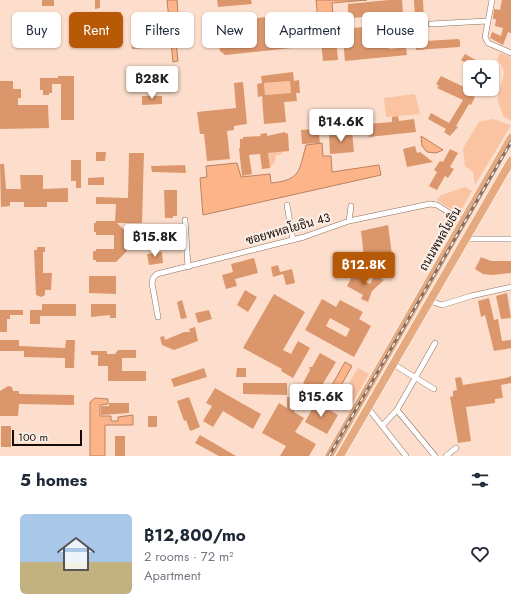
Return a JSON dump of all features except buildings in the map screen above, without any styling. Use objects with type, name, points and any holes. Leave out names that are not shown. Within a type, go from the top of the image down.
[{"type":"main road","name":"ถนนพหลโยธิน","points":[[329,456],[511,138]]},
{"type":"main road","name":"ถนนพหลโยธิน","points":[[340,456],[511,161]]},
{"type":"main road","points":[[437,268],[446,273]]},
{"type":"street","points":[[492,0],[485,37],[488,43],[511,53]]},
{"type":"street","points":[[431,24],[487,21]]},
{"type":"street","name":"ซอยพหลโยธิน 43","points":[[158,317],[152,283],[153,278],[157,274],[293,240],[349,221],[434,204],[464,222]]},
{"type":"street","points":[[287,205],[293,240]]},
{"type":"street","points":[[349,221],[351,206]]},
{"type":"street","points":[[185,220],[188,267]]},
{"type":"street","points":[[466,239],[511,239]]},
{"type":"street","points":[[430,300],[442,305],[471,296],[511,288]]},
{"type":"street","points":[[382,426],[397,410],[435,343]]},
{"type":"street","points":[[393,364],[434,389]]},
{"type":"street","points":[[368,408],[406,456]]},
{"type":"street","points":[[397,410],[435,456]]},
{"type":"street","points":[[446,456],[456,448]]},
{"type":"shaded area","points":[[167,0],[177,0],[178,12],[168,12]]},
{"type":"shaded area","points":[[316,0],[367,0],[332,3],[333,12],[317,12]]},
{"type":"shaded area","points":[[172,48],[177,48],[178,61],[173,62]]},
{"type":"shaded area","points":[[500,53],[511,57],[511,121],[503,116],[498,100],[504,74],[499,60],[497,60]]},
{"type":"shaded area","points":[[290,81],[291,93],[265,95],[264,83]]},
{"type":"shaded area","points":[[415,94],[420,114],[386,117],[384,98]]},
{"type":"shaded area","points":[[493,119],[511,125],[475,185],[473,172],[465,166],[463,148],[479,122]]},
{"type":"shaded area","points":[[421,136],[443,150],[436,153],[427,152],[422,146]]},
{"type":"shaded area","points":[[322,143],[323,156],[331,156],[332,172],[379,165],[381,175],[203,215],[200,178],[207,177],[206,166],[237,163],[241,177],[270,174],[271,183],[281,182],[293,177],[297,173],[300,168],[306,145]]},
{"type":"shaded area","points":[[282,152],[282,154],[276,155],[275,161],[270,168],[268,153]]},
{"type":"shaded area","points":[[465,187],[472,191],[459,214],[437,200],[441,195]]},
{"type":"shaded area","points":[[345,362],[352,366],[335,396],[328,392]]},
{"type":"shaded area","points":[[358,368],[369,374],[349,409],[338,402]]},
{"type":"shaded area","points":[[95,398],[108,399],[108,404],[100,405],[100,416],[111,416],[111,421],[118,421],[118,417],[133,415],[133,425],[105,425],[105,456],[90,456],[90,402]]},
{"type":"railway","points":[[329,456],[511,142]]}]
